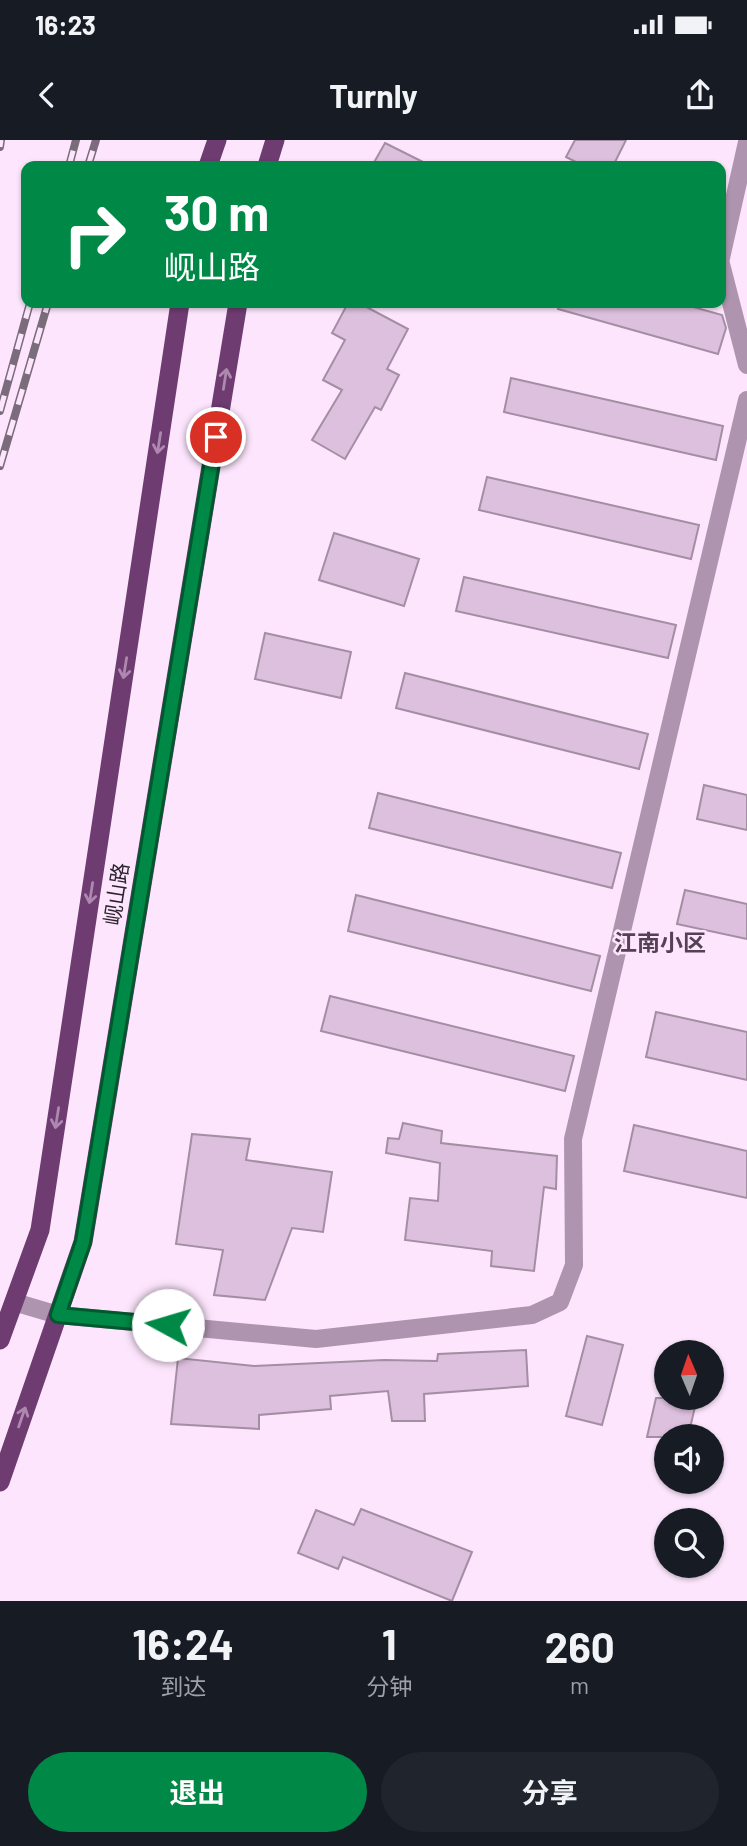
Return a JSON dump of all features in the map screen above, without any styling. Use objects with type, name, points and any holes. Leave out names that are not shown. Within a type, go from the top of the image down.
[{"type":"highway","points":[[210,161],[217,140]]},
{"type":"highway","points":[[269,161],[275,140]]},
{"type":"highway","name":"岘山路","points":[[0,1340],[40,1230],[179,308]]},
{"type":"highway","name":"岘山路","points":[[0,1482],[83,1242],[237,308]]},
{"type":"street","points":[[726,236],[747,142]]},
{"type":"street","points":[[726,283],[747,365]]},
{"type":"street","points":[[14,1302],[58,1315],[316,1339],[532,1315],[560,1301],[574,1265],[573,1139],[744,423],[747,400]]},
{"type":"building","points":[[575,140],[626,140],[616,161],[574,161],[566,157]]},
{"type":"building","points":[[385,143],[421,161],[375,161]]},
{"type":"building","points":[[345,308],[368,308],[408,329],[387,369],[399,375],[381,410],[375,407],[345,459],[312,440],[342,390],[323,380],[345,340],[332,333]]},
{"type":"building","points":[[697,308],[722,315],[726,328],[718,354],[558,309]]},
{"type":"building","points":[[511,378],[723,426],[716,460],[504,412]]},
{"type":"building","points":[[487,477],[699,525],[691,559],[479,510]]},
{"type":"building","points":[[334,533],[419,559],[404,606],[319,580]]},
{"type":"building","points":[[464,577],[676,625],[668,658],[456,611]]},
{"type":"building","points":[[265,633],[351,652],[341,698],[255,679]]},
{"type":"building","points":[[405,673],[648,734],[639,769],[396,708]]},
{"type":"building","points":[[704,785],[747,795],[747,830],[697,819]]},
{"type":"building","points":[[378,793],[621,853],[612,888],[369,828]]},
{"type":"building","points":[[685,890],[747,904],[747,939],[677,924]]},
{"type":"building","points":[[356,895],[600,956],[591,991],[348,931]]},
{"type":"building","points":[[330,996],[574,1056],[565,1091],[321,1031]]},
{"type":"building","points":[[656,1012],[747,1032],[747,1080],[646,1057]]},
{"type":"building","points":[[403,1123],[442,1131],[441,1143],[557,1156],[556,1189],[544,1187],[534,1271],[491,1266],[492,1251],[405,1240],[410,1198],[438,1201],[440,1163],[386,1153],[388,1138],[399,1139]]},
{"type":"building","points":[[634,1125],[747,1151],[747,1198],[624,1171]]},
{"type":"building","points":[[192,1134],[250,1139],[246,1160],[332,1172],[323,1232],[292,1228],[265,1300],[214,1295],[223,1250],[176,1244]]},
{"type":"building","points":[[587,1336],[623,1345],[602,1425],[566,1416]]},
{"type":"building","points":[[526,1350],[528,1386],[424,1394],[425,1421],[392,1421],[388,1391],[330,1396],[331,1409],[259,1415],[259,1429],[171,1424],[178,1358],[254,1366],[384,1360],[437,1361],[438,1354]]},
{"type":"building","points":[[654,1407],[654,1410],[694,1410],[691,1424],[654,1424],[654,1437],[647,1437]]},
{"type":"building","points":[[361,1509],[472,1552],[452,1601],[343,1557],[338,1569],[298,1553],[316,1510],[354,1525]]},
{"type":"railway","points":[[0,147],[1,140]]},
{"type":"railway","points":[[70,161],[76,140]]},
{"type":"railway","points":[[90,161],[96,140]]},
{"type":"railway","points":[[0,411],[29,308]]},
{"type":"railway","points":[[0,466],[47,308]]},
{"type":"district","name":"江南小区","points":[[660,943]]},
{"type":"route","points":[[168,1325],[58,1315],[83,1242],[216,437]]}]
